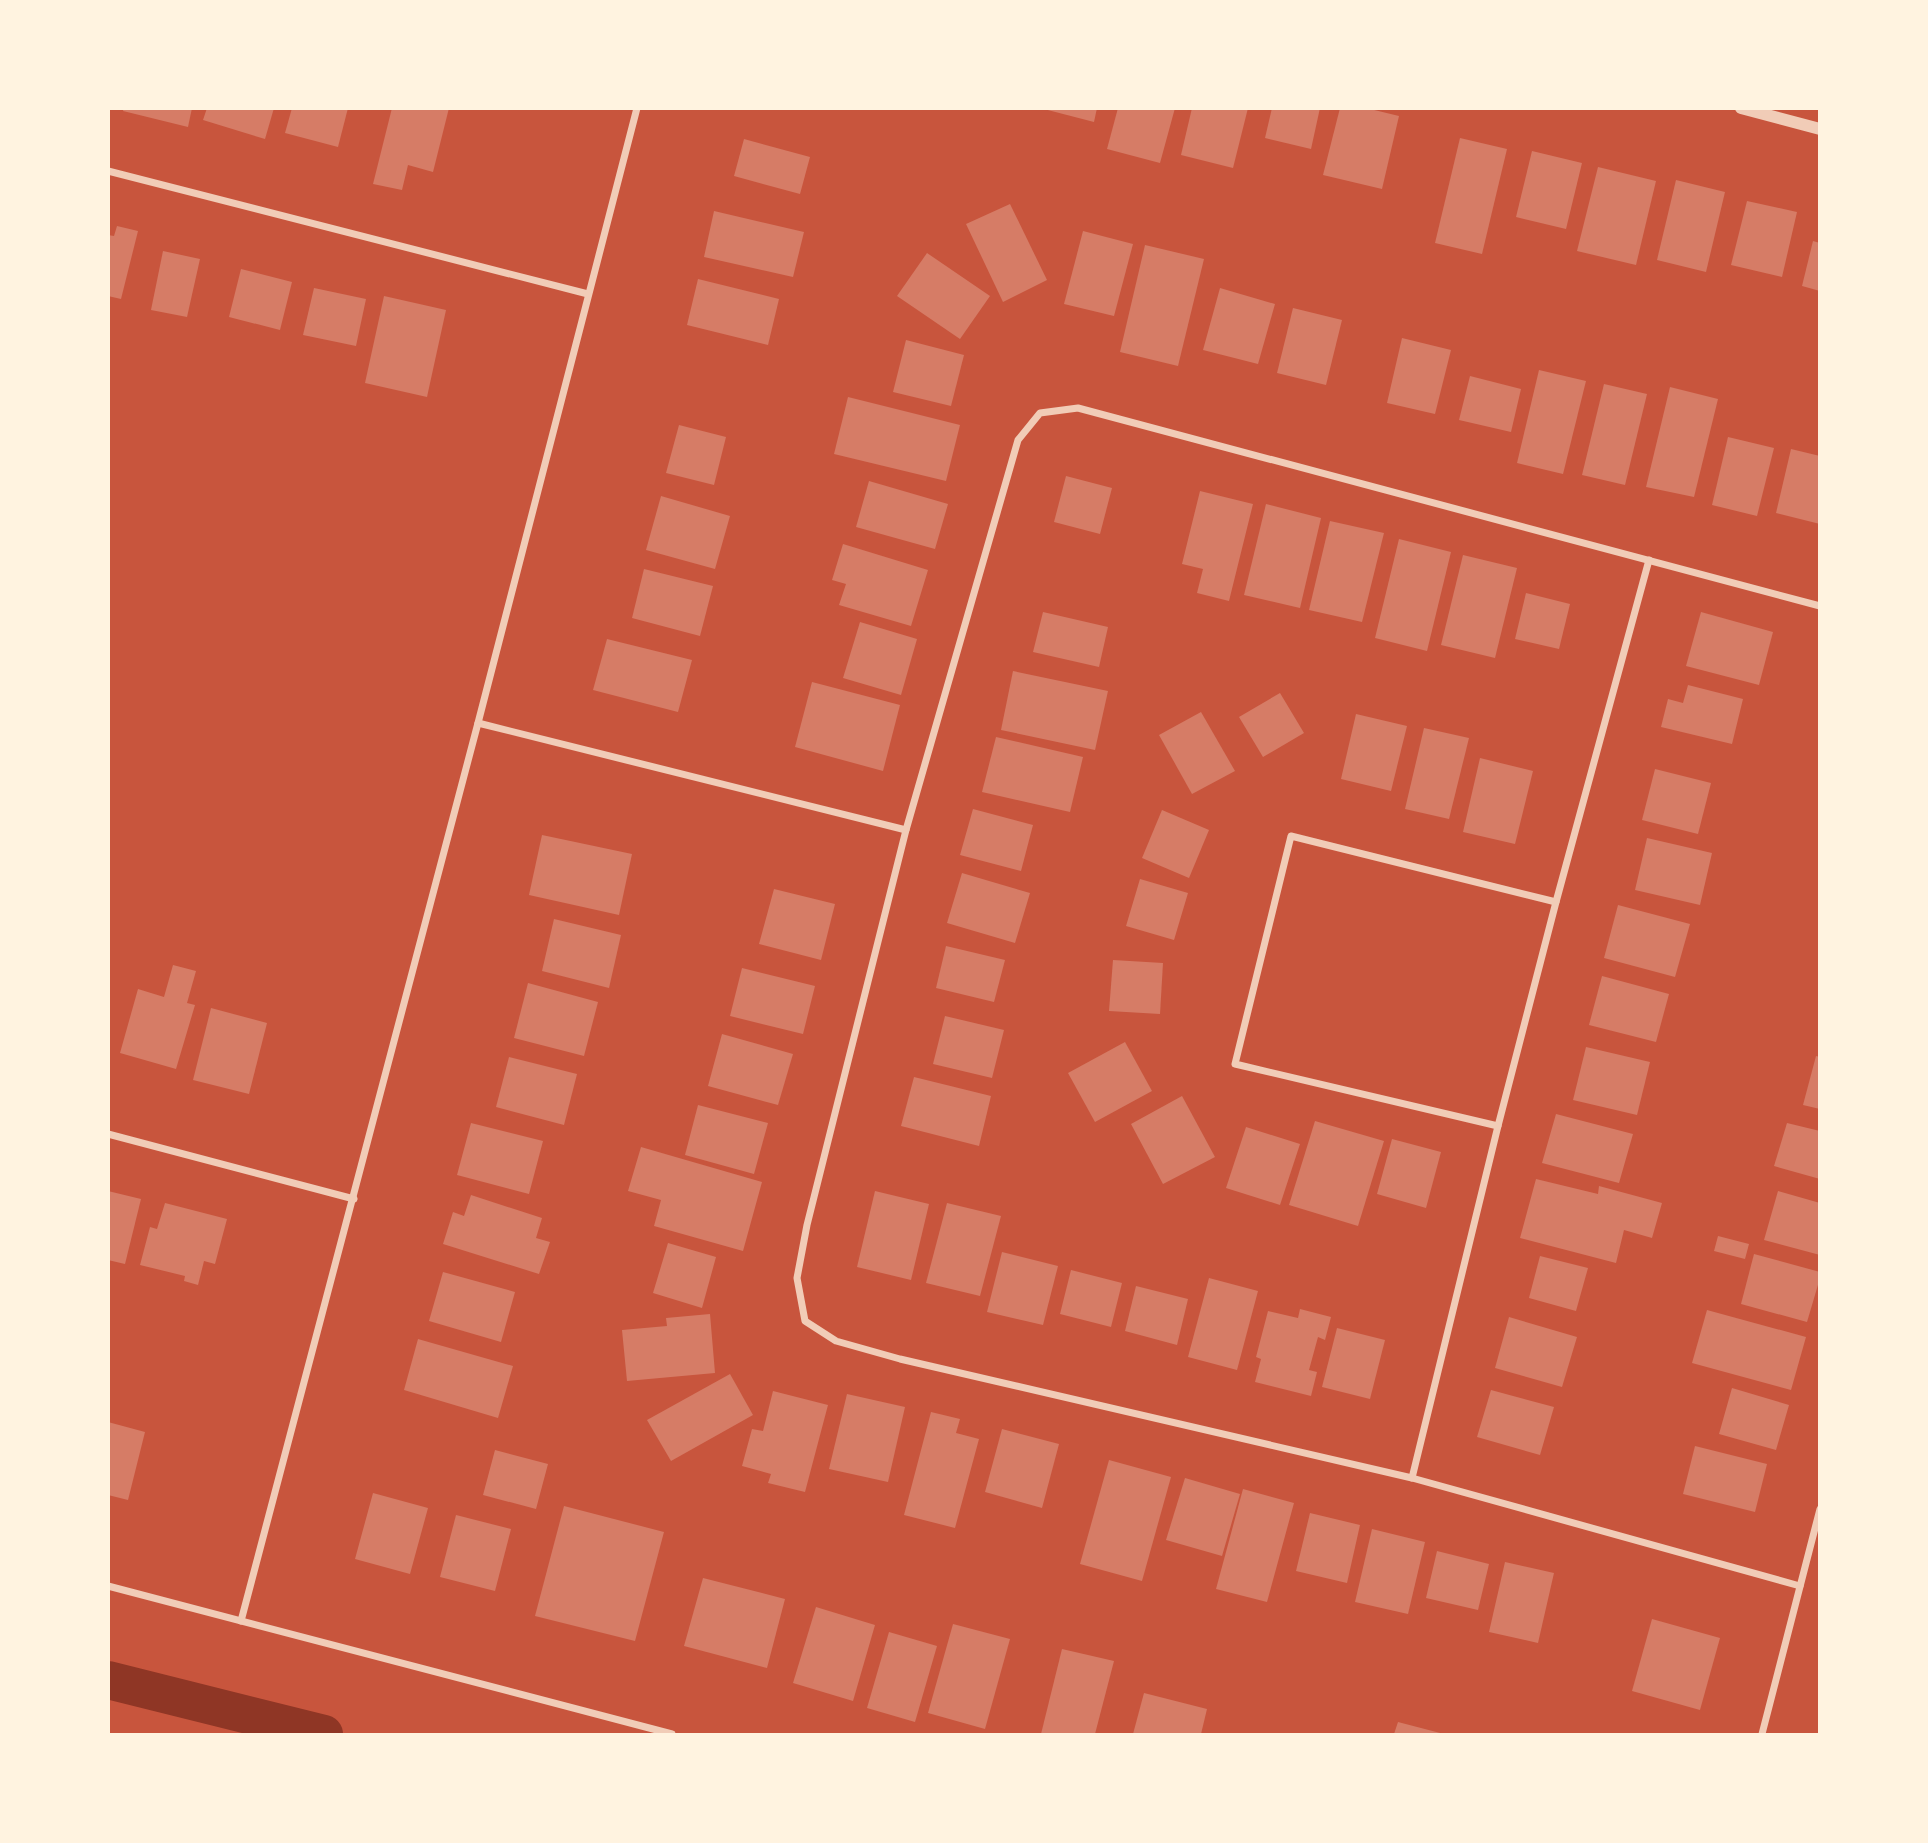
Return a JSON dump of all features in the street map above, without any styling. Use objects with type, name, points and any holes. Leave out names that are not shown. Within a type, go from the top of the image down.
[{"type":"street","points":[[241,1621],[354,1199],[637,108]]},
{"type":"street","points":[[1741,108],[1819,129]]},
{"type":"street","points":[[108,171],[589,294]]},
{"type":"street","points":[[1800,1586],[1412,1478],[900,1359],[836,1341],[805,1321],[797,1278],[807,1225],[906,830],[1018,440],[1040,413],[1078,408],[1819,606]]},
{"type":"street","points":[[1412,1478],[1498,1126],[1648,560]]},
{"type":"street","points":[[478,723],[906,830]]},
{"type":"street","points":[[1498,1126],[1235,1064],[1290,836],[1556,902]]},
{"type":"street","points":[[108,1135],[354,1199]]},
{"type":"street","points":[[1762,1734],[1819,1510]]},
{"type":"street","points":[[108,1586],[672,1734]]},
{"type":"building","points":[[124,108],[192,108],[188,127],[123,111]]},
{"type":"building","points":[[207,108],[274,108],[265,139],[203,120]]},
{"type":"building","points":[[292,108],[348,108],[338,147],[285,133]]},
{"type":"building","points":[[392,108],[449,108],[433,172],[408,165],[402,190],[373,184]]},
{"type":"building","points":[[1040,108],[1097,108],[1094,122]]},
{"type":"building","points":[[1118,108],[1175,108],[1160,163],[1107,149]]},
{"type":"building","points":[[1192,108],[1248,108],[1233,168],[1181,155]]},
{"type":"building","points":[[1272,108],[1320,108],[1311,149],[1265,138]]},
{"type":"building","points":[[1340,108],[1366,108],[1399,116],[1382,189],[1323,175]]},
{"type":"building","points":[[1460,138],[1507,149],[1482,254],[1435,243]]},
{"type":"building","points":[[744,139],[810,157],[800,194],[734,176]]},
{"type":"building","points":[[1532,151],[1582,163],[1566,229],[1516,217]]},
{"type":"building","points":[[1598,167],[1656,181],[1636,265],[1577,251]]},
{"type":"building","points":[[1676,180],[1725,192],[1706,272],[1657,260]]},
{"type":"building","points":[[1747,201],[1797,212],[1782,277],[1731,265]]},
{"type":"building","points":[[1010,204],[1047,280],[1003,302],[966,224]]},
{"type":"building","points":[[714,211],[804,232],[793,277],[704,257]]},
{"type":"building","points":[[117,226],[138,231],[121,299],[108,296],[108,235],[114,236]]},
{"type":"building","points":[[1083,231],[1133,244],[1114,316],[1064,304]]},
{"type":"building","points":[[1813,241],[1820,243],[1820,291],[1802,286]]},
{"type":"building","points":[[1145,245],[1204,259],[1178,366],[1120,352]]},
{"type":"building","points":[[163,251],[200,259],[187,317],[151,310]]},
{"type":"building","points":[[927,253],[990,296],[960,339],[897,296]]},
{"type":"building","points":[[241,269],[292,282],[280,330],[229,317]]},
{"type":"building","points":[[698,279],[779,299],[768,345],[687,325]]},
{"type":"building","points":[[314,288],[366,299],[356,346],[303,335]]},
{"type":"building","points":[[1220,288],[1275,304],[1258,364],[1203,350]]},
{"type":"building","points":[[384,296],[446,310],[427,397],[365,383]]},
{"type":"building","points":[[1293,308],[1342,320],[1326,385],[1277,373]]},
{"type":"building","points":[[1402,338],[1451,350],[1435,414],[1387,403]]},
{"type":"building","points":[[906,340],[964,355],[951,406],[893,392]]},
{"type":"building","points":[[1539,370],[1586,381],[1563,474],[1517,463]]},
{"type":"building","points":[[1470,376],[1521,389],[1511,432],[1459,420]]},
{"type":"building","points":[[1604,384],[1647,394],[1625,485],[1582,475]]},
{"type":"building","points":[[1670,387],[1718,399],[1694,497],[1646,487]]},
{"type":"building","points":[[848,397],[960,425],[946,481],[834,454]]},
{"type":"building","points":[[679,425],[726,437],[714,485],[666,473]]},
{"type":"building","points":[[1728,437],[1774,448],[1757,516],[1712,505]]},
{"type":"building","points":[[1791,449],[1820,456],[1820,524],[1776,513]]},
{"type":"building","points":[[1066,476],[1112,488],[1100,534],[1054,522]]},
{"type":"building","points":[[869,481],[948,504],[935,549],[856,527]]},
{"type":"building","points":[[1200,491],[1253,504],[1229,601],[1197,593],[1203,569],[1182,564]]},
{"type":"building","points":[[661,496],[730,516],[715,569],[646,550]]},
{"type":"building","points":[[1266,504],[1321,518],[1300,608],[1244,595]]},
{"type":"building","points":[[1330,521],[1384,533],[1362,622],[1309,610]]},
{"type":"building","points":[[1399,539],[1451,552],[1427,651],[1375,638]]},
{"type":"building","points":[[843,544],[928,570],[911,626],[839,605],[846,584],[832,580]]},
{"type":"building","points":[[1463,555],[1517,568],[1495,658],[1441,645]]},
{"type":"building","points":[[644,569],[713,586],[700,636],[632,618]]},
{"type":"building","points":[[1526,593],[1570,604],[1559,649],[1515,639]]},
{"type":"building","points":[[1043,612],[1108,627],[1099,667],[1033,652]]},
{"type":"building","points":[[1701,612],[1773,632],[1759,685],[1686,666]]},
{"type":"building","points":[[860,622],[917,639],[901,695],[843,678]]},
{"type":"building","points":[[607,639],[692,660],[678,712],[593,690]]},
{"type":"building","points":[[1013,671],[1108,691],[1095,750],[1001,730]]},
{"type":"building","points":[[812,682],[900,705],[883,771],[795,747]]},
{"type":"building","points":[[1688,685],[1743,699],[1732,744],[1661,727],[1668,699],[1683,703]]},
{"type":"building","points":[[1280,693],[1304,733],[1263,757],[1239,717]]},
{"type":"building","points":[[1201,712],[1235,771],[1192,794],[1159,735]]},
{"type":"building","points":[[1356,714],[1407,726],[1391,791],[1341,779]]},
{"type":"building","points":[[1424,728],[1469,738],[1449,819],[1405,809]]},
{"type":"building","points":[[996,737],[1083,757],[1070,812],[982,792]]},
{"type":"building","points":[[1480,758],[1533,771],[1515,844],[1463,832]]},
{"type":"building","points":[[1655,769],[1711,783],[1698,834],[1642,820]]},
{"type":"building","points":[[973,809],[1033,825],[1021,871],[960,855]]},
{"type":"building","points":[[1162,810],[1209,830],[1189,878],[1142,858]]},
{"type":"building","points":[[542,835],[632,854],[619,915],[529,895]]},
{"type":"building","points":[[1647,838],[1712,853],[1700,905],[1635,890]]},
{"type":"building","points":[[962,873],[1030,893],[1015,943],[947,923]]},
{"type":"building","points":[[1140,879],[1188,893],[1174,940],[1126,926]]},
{"type":"building","points":[[774,889],[835,904],[821,960],[759,944]]},
{"type":"building","points":[[1618,905],[1690,924],[1675,977],[1604,958]]},
{"type":"building","points":[[554,919],[621,935],[609,988],[542,971]]},
{"type":"building","points":[[946,946],[1005,960],[994,1002],[936,988]]},
{"type":"building","points":[[1113,960],[1163,963],[1160,1014],[1109,1011]]},
{"type":"building","points":[[173,965],[196,971],[187,1003],[195,1005],[176,1069],[120,1053],[138,989],[164,997]]},
{"type":"building","points":[[742,968],[815,986],[803,1034],[730,1016]]},
{"type":"building","points":[[1602,976],[1669,994],[1656,1042],[1589,1025]]},
{"type":"building","points":[[528,983],[598,1002],[584,1056],[514,1038]]},
{"type":"building","points":[[211,1008],[267,1023],[249,1094],[193,1080]]},
{"type":"building","points":[[945,1016],[1004,1030],[992,1078],[933,1064]]},
{"type":"building","points":[[722,1034],[793,1054],[778,1105],[708,1086]]},
{"type":"building","points":[[1125,1042],[1152,1091],[1095,1122],[1068,1073]]},
{"type":"building","points":[[1586,1047],[1650,1062],[1637,1115],[1573,1100]]},
{"type":"building","points":[[1816,1056],[1820,1057],[1820,1109],[1803,1105]]},
{"type":"building","points":[[509,1057],[577,1074],[564,1125],[496,1107]]},
{"type":"building","points":[[914,1077],[991,1096],[979,1146],[901,1126]]},
{"type":"building","points":[[1182,1096],[1215,1157],[1163,1184],[1131,1124]]},
{"type":"building","points":[[698,1105],[768,1123],[754,1174],[685,1155]]},
{"type":"building","points":[[1556,1114],[1633,1134],[1619,1183],[1542,1163]]},
{"type":"building","points":[[1315,1121],[1384,1141],[1358,1226],[1289,1205]]},
{"type":"building","points":[[471,1123],[543,1141],[529,1194],[457,1175]]},
{"type":"building","points":[[1787,1123],[1820,1131],[1820,1179],[1774,1166]]},
{"type":"building","points":[[1246,1127],[1300,1144],[1280,1205],[1226,1188]]},
{"type":"building","points":[[1392,1139],[1441,1152],[1426,1208],[1377,1194]]},
{"type":"building","points":[[641,1147],[762,1182],[743,1251],[654,1226],[661,1200],[628,1191]]},
{"type":"building","points":[[1536,1179],[1598,1194],[1599,1186],[1662,1203],[1652,1238],[1624,1230],[1616,1263],[1520,1238]]},
{"type":"building","points":[[108,1191],[141,1199],[125,1264],[108,1260]]},
{"type":"building","points":[[875,1191],[929,1204],[911,1280],[857,1267]]},
{"type":"building","points":[[1778,1191],[1820,1203],[1820,1255],[1764,1240]]},
{"type":"building","points":[[471,1195],[542,1218],[536,1238],[550,1242],[539,1274],[443,1244],[453,1212],[464,1216]]},
{"type":"building","points":[[165,1203],[227,1219],[215,1264],[204,1261],[198,1285],[184,1281],[185,1276],[140,1265],[150,1227],[157,1229]]},
{"type":"building","points":[[947,1203],[1001,1216],[980,1296],[926,1283]]},
{"type":"building","points":[[1718,1236],[1749,1244],[1745,1259],[1714,1251]]},
{"type":"building","points":[[668,1243],[716,1257],[702,1308],[653,1293]]},
{"type":"building","points":[[1002,1252],[1058,1266],[1043,1325],[987,1312]]},
{"type":"building","points":[[1754,1254],[1820,1272],[1807,1322],[1741,1304]]},
{"type":"building","points":[[1540,1256],[1588,1268],[1576,1311],[1529,1298]]},
{"type":"building","points":[[1071,1270],[1122,1283],[1111,1327],[1060,1314]]},
{"type":"building","points":[[443,1272],[515,1292],[501,1342],[429,1321]]},
{"type":"building","points":[[1209,1278],[1258,1291],[1237,1370],[1188,1357]]},
{"type":"building","points":[[1136,1286],[1188,1299],[1177,1345],[1125,1331]]},
{"type":"building","points":[[1300,1309],[1331,1317],[1325,1340],[1318,1337],[1309,1370],[1317,1372],[1311,1396],[1255,1382],[1261,1359],[1256,1357],[1268,1311],[1298,1318]]},
{"type":"building","points":[[1707,1310],[1806,1337],[1791,1390],[1692,1363]]},
{"type":"building","points":[[710,1314],[715,1373],[627,1381],[622,1330],[667,1326],[666,1318]]},
{"type":"building","points":[[1509,1317],[1577,1337],[1562,1387],[1495,1368]]},
{"type":"building","points":[[1337,1328],[1385,1340],[1370,1399],[1322,1387]]},
{"type":"building","points":[[418,1339],[513,1366],[498,1418],[404,1390]]},
{"type":"building","points":[[730,1374],[753,1415],[671,1461],[647,1420]]},
{"type":"building","points":[[1732,1388],[1789,1405],[1776,1450],[1719,1434]]},
{"type":"building","points":[[1491,1390],[1554,1407],[1540,1455],[1477,1437]]},
{"type":"building","points":[[773,1391],[828,1405],[805,1492],[768,1483],[771,1474],[742,1466],[752,1429],[763,1431]]},
{"type":"building","points":[[847,1394],[905,1407],[888,1482],[829,1469]]},
{"type":"building","points":[[931,1412],[960,1419],[956,1433],[979,1439],[955,1528],[904,1515]]},
{"type":"building","points":[[108,1422],[145,1432],[128,1500],[108,1495]]},
{"type":"building","points":[[1002,1429],[1059,1444],[1042,1508],[985,1492]]},
{"type":"building","points":[[1695,1446],[1767,1464],[1755,1512],[1683,1494]]},
{"type":"building","points":[[495,1450],[548,1464],[536,1509],[483,1495]]},
{"type":"building","points":[[1109,1460],[1171,1477],[1142,1581],[1080,1564]]},
{"type":"building","points":[[1185,1478],[1240,1494],[1222,1556],[1166,1540]]},
{"type":"building","points":[[1243,1489],[1294,1503],[1267,1602],[1216,1589]]},
{"type":"building","points":[[373,1493],[428,1508],[410,1574],[355,1559]]},
{"type":"building","points":[[564,1506],[664,1532],[635,1641],[535,1616]]},
{"type":"building","points":[[1310,1513],[1360,1525],[1347,1583],[1296,1571]]},
{"type":"building","points":[[456,1515],[511,1529],[495,1591],[440,1577]]},
{"type":"building","points":[[1372,1529],[1425,1542],[1408,1614],[1355,1602]]},
{"type":"building","points":[[1437,1551],[1489,1564],[1478,1610],[1426,1598]]},
{"type":"building","points":[[1505,1562],[1554,1573],[1538,1643],[1489,1632]]},
{"type":"building","points":[[703,1578],[785,1599],[767,1668],[684,1646]]},
{"type":"building","points":[[816,1607],[875,1625],[853,1701],[793,1683]]},
{"type":"building","points":[[1652,1619],[1720,1638],[1700,1710],[1632,1691]]},
{"type":"building","points":[[953,1624],[1010,1639],[985,1729],[928,1713]]},
{"type":"building","points":[[889,1632],[937,1646],[915,1722],[867,1708]]},
{"type":"building","points":[[1062,1649],[1114,1661],[1095,1734],[1041,1734]]},
{"type":"building","points":[[1144,1693],[1207,1709],[1201,1734],[1133,1734]]},
{"type":"building","points":[[1398,1722],[1444,1734],[1394,1734]]},
{"type":"waterway","points":[[108,1680],[324,1734]]}]
